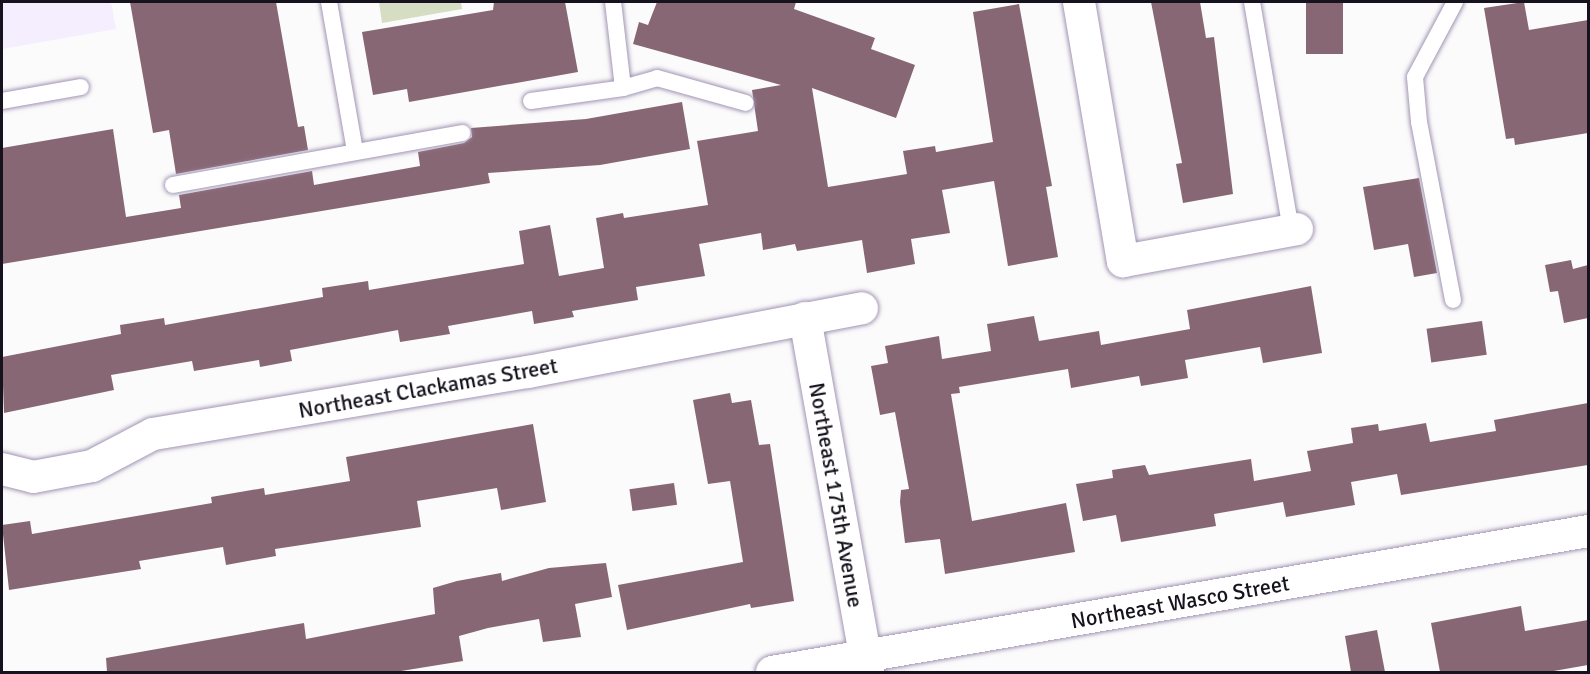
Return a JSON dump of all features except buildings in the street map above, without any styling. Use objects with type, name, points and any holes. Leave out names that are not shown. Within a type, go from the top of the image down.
[{"type":"street","points":[[1079,2],[1123,261],[1294,230]]},
{"type":"street","name":"Northeast Clackamas Street","points":[[2,469],[33,477],[92,466],[153,434],[528,372],[862,308]]},
{"type":"street","name":"Northeast 175th Avenue","points":[[805,318],[866,664]]},
{"type":"street","name":"Northeast Wasco Street","points":[[772,672],[866,664],[1588,531]]},
{"type":"lane","points":[[329,2],[354,152]]},
{"type":"lane","points":[[613,2],[623,88]]},
{"type":"lane","points":[[1252,2],[1294,230]]},
{"type":"lane","points":[[1453,300],[1419,122],[1415,76],[1455,2]]},
{"type":"lane","points":[[531,101],[623,88],[657,78],[746,103]]},
{"type":"lane","points":[[2,101],[81,87]]},
{"type":"lane","points":[[173,185],[462,133]]},
{"type":"shaded area","points":[[2,2],[111,2],[116,29],[2,49]]},
{"type":"green space","points":[[379,2],[461,2],[462,9],[382,23]]}]
